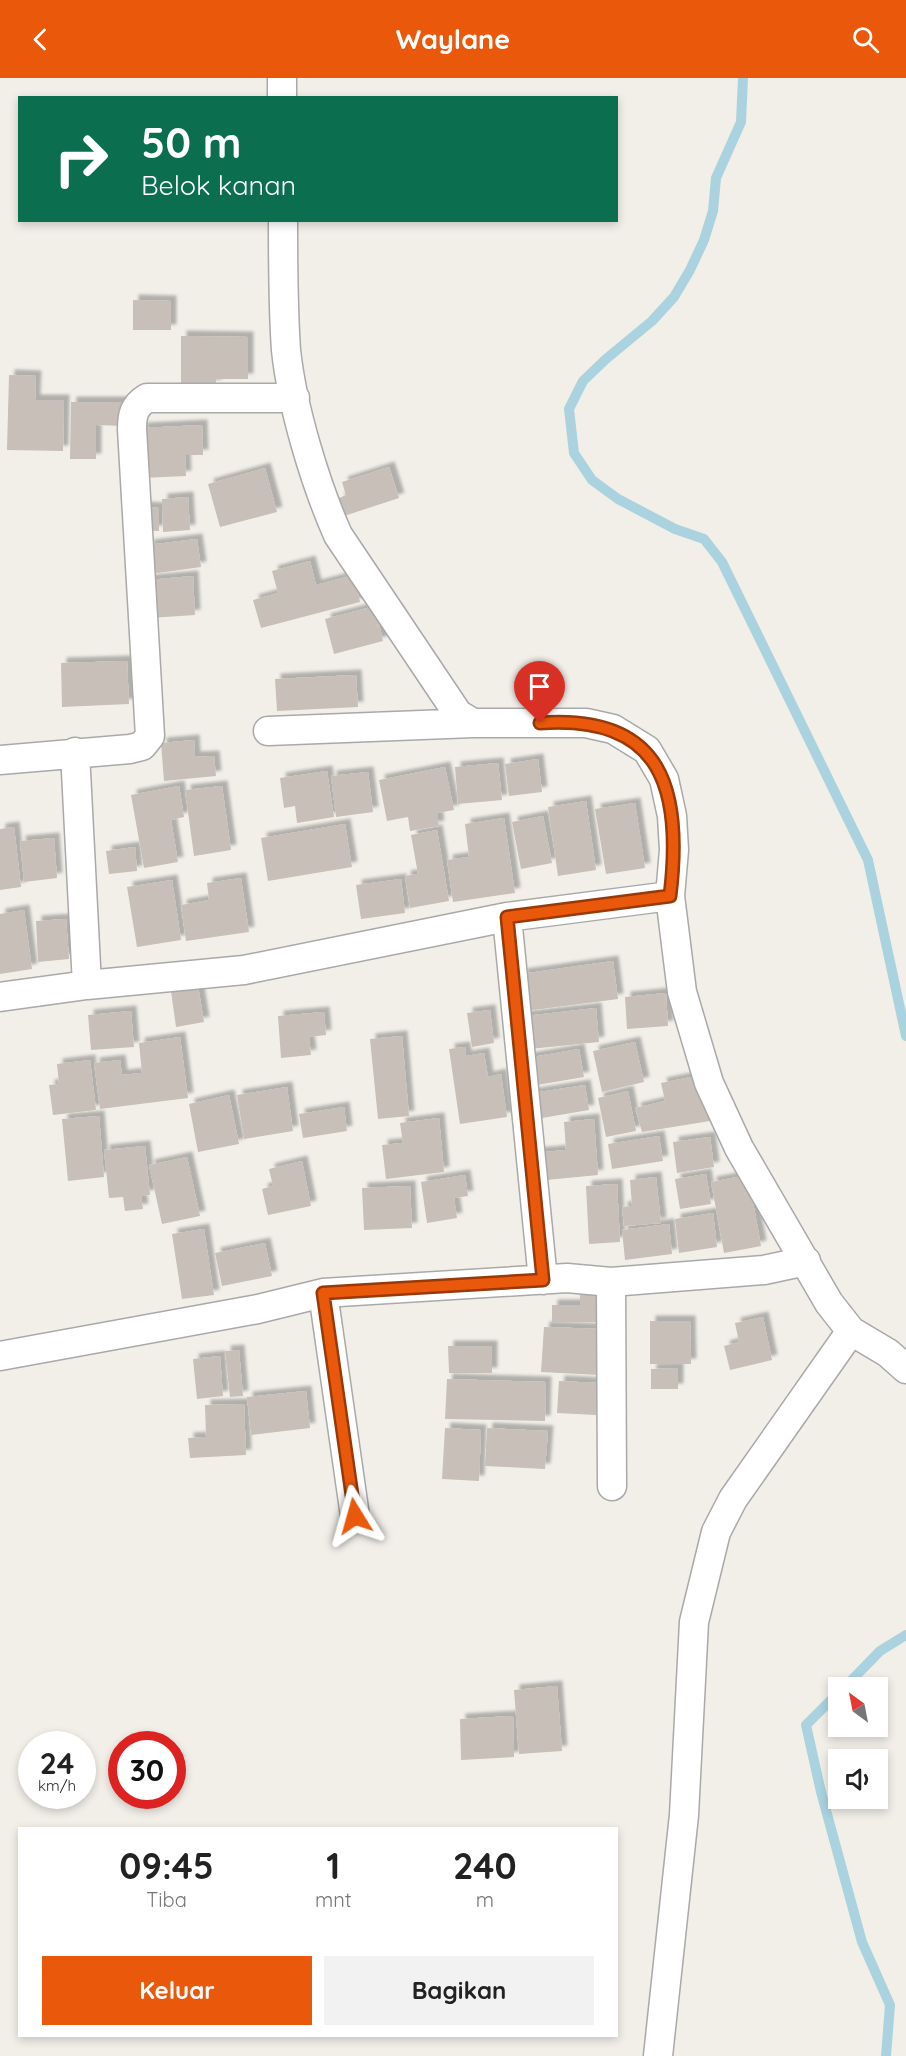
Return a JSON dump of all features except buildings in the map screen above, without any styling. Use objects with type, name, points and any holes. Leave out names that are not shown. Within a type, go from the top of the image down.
[{"type":"street","points":[[282,78],[282,96]]},
{"type":"street","points":[[283,222],[286,351],[295,398],[326,507],[338,536],[458,714],[472,723]]},
{"type":"street","points":[[0,760],[130,749],[142,746],[150,736],[132,429],[134,410],[147,398],[295,398]]},
{"type":"street","points":[[268,731],[472,723],[586,723],[613,729],[647,750],[664,779],[672,816],[674,850],[670,896],[682,992],[709,1083],[739,1149],[829,1303],[851,1331],[888,1353],[906,1369]]},
{"type":"street","points":[[75,752],[87,985]]},
{"type":"street","points":[[0,997],[87,985],[243,970],[507,917],[670,896]]},
{"type":"street","points":[[507,917],[543,1280]]},
{"type":"street","points":[[0,1356],[258,1309],[323,1293],[567,1278],[611,1282],[764,1270],[806,1261]]},
{"type":"street","points":[[611,1282],[612,1486]]},
{"type":"street","points":[[323,1293],[355,1516]]},
{"type":"street","points":[[658,2056],[684,1815],[694,1622],[716,1532],[733,1499],[851,1331]]},
{"type":"waterway","points":[[743,78],[741,122],[716,178],[713,211],[704,240],[674,297],[652,321],[583,381],[569,409],[574,453],[592,480],[618,499],[675,529],[704,539],[722,562],[868,860],[906,1036]]},
{"type":"waterway","points":[[855,1677],[880,1651],[906,1635]]},
{"type":"waterway","points":[[828,1703],[806,1725],[821,1792],[862,1942],[890,2005],[886,2056]]},
{"type":"route","points":[[355,1516],[323,1293],[543,1280],[520,1071],[507,917],[670,896],[674,850],[672,816],[664,779],[647,750],[613,729],[586,723],[540,723]]}]
